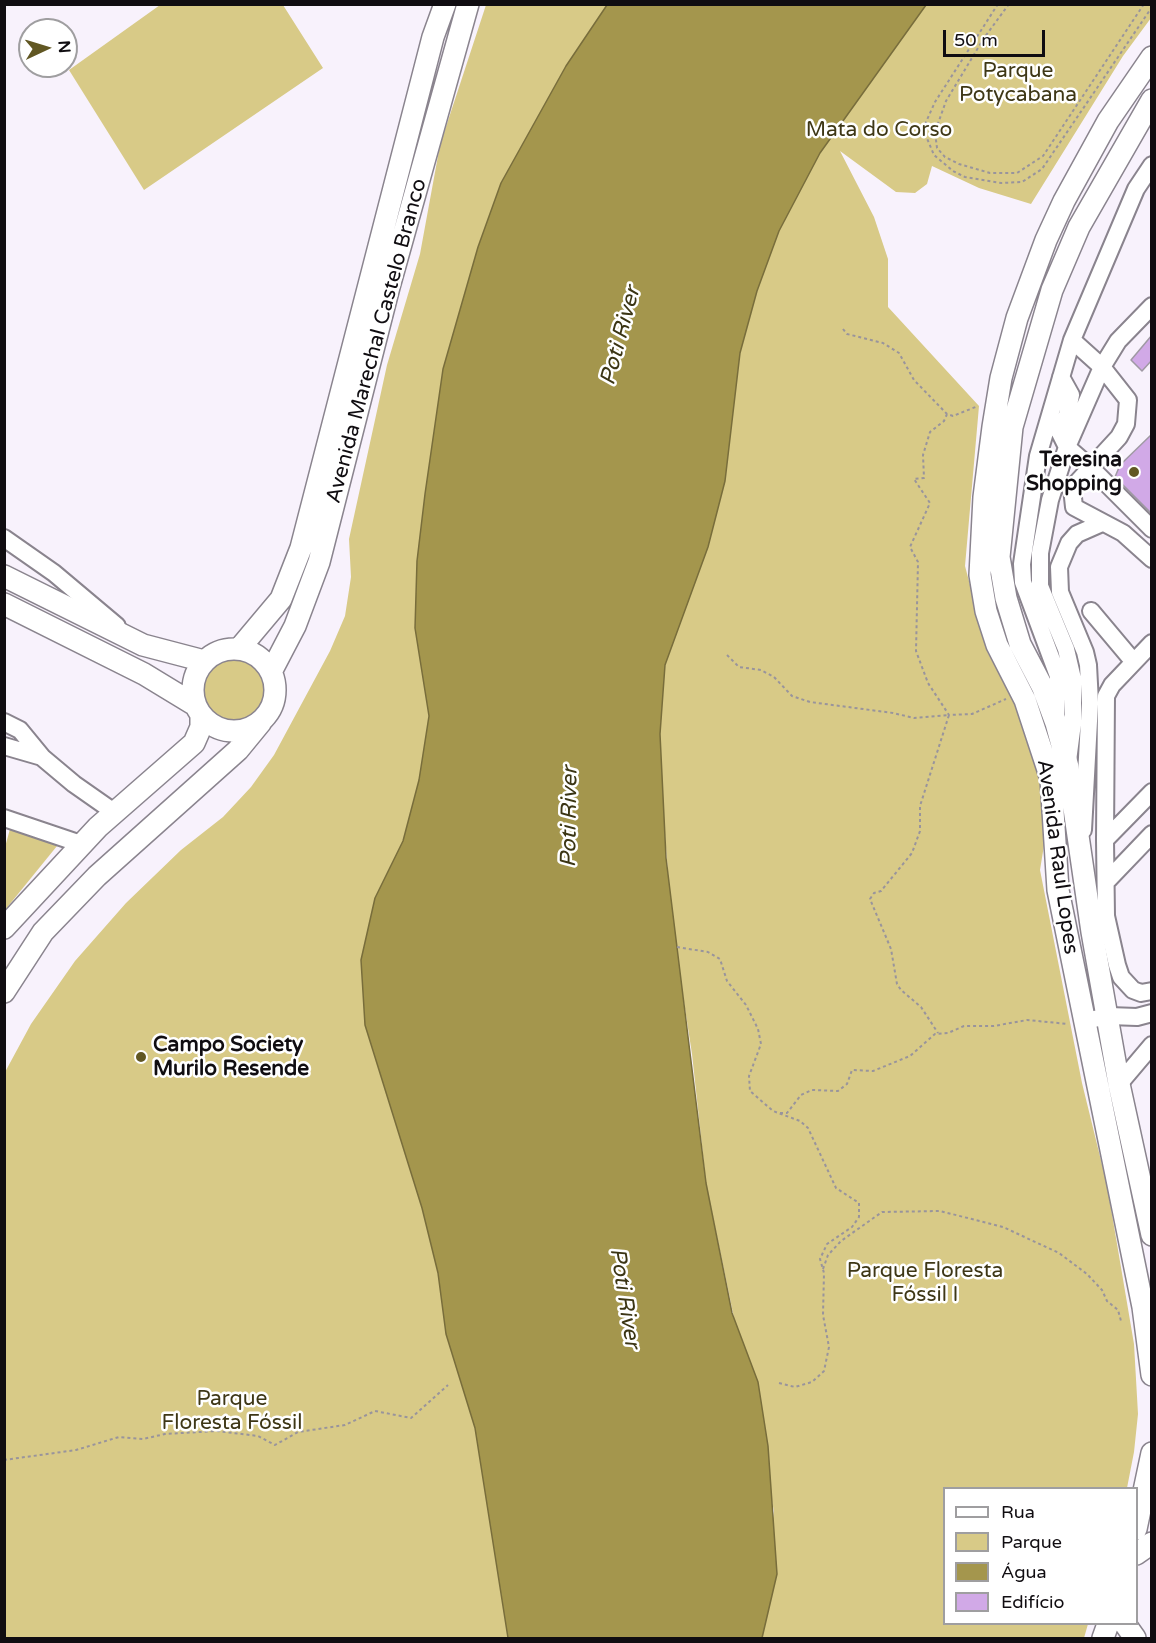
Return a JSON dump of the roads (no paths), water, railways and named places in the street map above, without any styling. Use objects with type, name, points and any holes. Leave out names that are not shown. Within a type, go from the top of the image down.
[{"type":"main road","name":"Avenida Marechal Castelo Branco","points":[[239,649],[281,599],[288,585],[330,441],[381,231],[433,37],[446,4]]},
{"type":"main road","name":"Avenida Marechal Castelo Branco","points":[[271,672],[295,626],[318,562],[349,452],[402,242],[468,4]]},
{"type":"main road","name":"Avenida Raul Lopes","points":[[1152,57],[1108,121],[1046,240],[1008,350],[996,407],[984,497],[980,575],[986,611],[997,645],[1025,700],[1051,779],[1058,890],[1079,1022],[1143,1307],[1152,1375]]},
{"type":"main road","name":"Avenida Raul Lopes","points":[[1152,100],[1095,197],[1052,290],[1012,427],[999,557],[1006,598],[1020,644],[1043,688],[1068,767],[1080,855],[1119,1084],[1152,1235]]},
{"type":"main road","points":[[381,231],[402,242]]},
{"type":"main road","points":[[330,441],[349,452]]},
{"type":"main road","points":[[4,576],[131,638],[177,656],[204,661]]},
{"type":"main road","points":[[4,604],[144,674],[198,711],[222,731],[236,732],[249,729],[261,722]]},
{"type":"main road","points":[[4,928],[81,844],[114,812],[194,743],[201,727],[192,690],[195,674],[204,661],[226,649],[252,652],[263,660],[271,672],[275,699],[270,711],[238,750],[175,808],[128,847],[43,932],[4,992]]},
{"type":"main road","points":[[1138,1524],[1152,1453]]},
{"type":"main road","points":[[1138,1553],[1152,1543]]},
{"type":"main road","points":[[1126,1625],[1135,1638]]},
{"type":"street","points":[[1058,730],[1066,705],[1064,666],[1033,592],[1026,540],[1038,456],[1054,426],[1066,415],[1071,394],[1070,388],[1061,377],[1072,340],[1136,189],[1152,165]]},
{"type":"street","points":[[1068,767],[1073,723],[1073,679],[1066,648],[1040,586],[1038,565],[1050,500],[1067,447],[1102,367],[1118,341],[1152,306]]},
{"type":"street","points":[[1072,340],[1102,367],[1125,393],[1128,413],[1126,424],[1119,437],[1076,481],[1072,497],[1074,507],[1123,533],[1152,559]]},
{"type":"street","points":[[1054,426],[1067,447],[1152,529]]},
{"type":"street","points":[[1050,590],[1052,567],[1060,539],[1070,526],[1087,515]]},
{"type":"street","points":[[1080,855],[1089,712],[1088,665],[1085,652],[1060,592],[1059,573],[1069,543],[1077,534],[1102,523]]},
{"type":"street","points":[[1044,537],[1050,590],[1075,651],[1081,679],[1080,734],[1073,808]]},
{"type":"street","points":[[4,538],[54,573],[131,638]]},
{"type":"street","points":[[1091,611],[1133,661]]},
{"type":"street","points":[[1152,643],[1133,661],[1106,696],[1105,840],[1106,916],[1120,977],[1133,990],[1141,993],[1152,991]]},
{"type":"street","points":[[4,722],[20,730],[43,758],[74,784],[114,812]]},
{"type":"street","points":[[4,746],[43,758]]},
{"type":"street","points":[[1105,840],[1152,792]]},
{"type":"street","points":[[4,818],[81,844]]},
{"type":"street","points":[[1107,881],[1152,834]]},
{"type":"street","points":[[1079,1022],[1108,1016],[1129,1018],[1152,1013]]},
{"type":"street","points":[[1119,1084],[1152,1045]]},
{"type":"water","name":"Poti River","points":[[607,5],[926,5],[820,153],[779,231],[757,291],[740,353],[725,481],[708,547],[665,665],[660,734],[666,858],[706,1183],[732,1313],[758,1382],[768,1446],[777,1574],[762,1638],[508,1638],[475,1428],[446,1334],[438,1273],[422,1208],[365,1025],[361,960],[375,898],[403,841],[419,780],[429,716],[415,628],[417,561],[443,369],[478,247],[501,183],[566,66]]},
{"type":"place","name":"Teresina Shopping","points":[[1134,472]]},
{"type":"place","name":"Campo Society Murilo Resende","points":[[141,1057]]},
{"type":"park label","name":"Parque Potycabana","points":[[1018,83]]},
{"type":"park label","name":"Mata do Corso","points":[[879,130]]},
{"type":"park label","name":"Parque Floresta Fóssil I","points":[[925,1283]]},
{"type":"park label","name":"Parque Floresta Fóssil","points":[[232,1411]]}]
